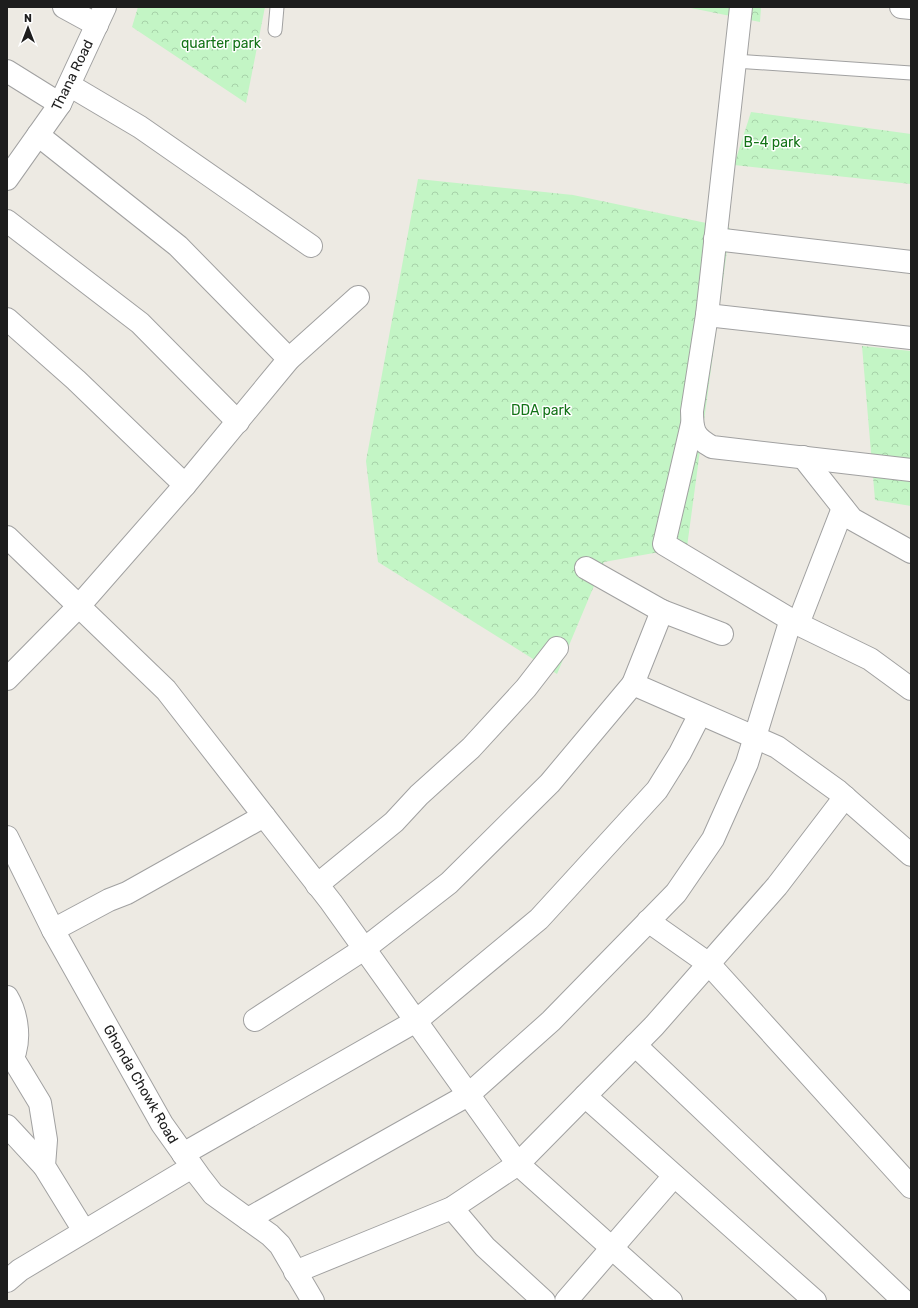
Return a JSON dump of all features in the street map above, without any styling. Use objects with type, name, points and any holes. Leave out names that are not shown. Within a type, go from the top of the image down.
[{"type":"street","points":[[64,7],[101,16]]},
{"type":"street","points":[[741,7],[707,315],[692,424],[664,544],[795,622],[870,659],[911,689]]},
{"type":"street","points":[[901,7],[911,8]]},
{"type":"street","name":"Thana Road","points":[[7,179],[65,95],[101,16]]},
{"type":"street","points":[[7,71],[140,127],[311,246]]},
{"type":"street","points":[[38,136],[178,246],[289,359]]},
{"type":"street","points":[[7,221],[140,323],[238,422]]},
{"type":"street","points":[[715,240],[911,262]]},
{"type":"street","points":[[7,679],[78,606],[186,485],[289,359],[358,297]]},
{"type":"street","points":[[707,315],[911,338]]},
{"type":"street","points":[[7,319],[76,380],[186,485]]},
{"type":"street","points":[[692,424],[694,432],[700,441],[712,447],[911,470]]},
{"type":"street","points":[[803,457],[852,519],[911,552]]},
{"type":"street","points":[[248,1219],[468,1095],[551,1021],[676,893],[713,839],[747,763],[754,737],[795,622],[843,508]]},
{"type":"street","points":[[7,537],[166,690],[318,885],[518,1164],[670,1301]]},
{"type":"street","points":[[586,568],[662,611],[722,634]]},
{"type":"street","points":[[255,1020],[364,949],[449,884],[550,783],[633,684],[662,611]]},
{"type":"street","points":[[318,885],[394,822],[419,795],[471,748],[526,688],[557,648]]},
{"type":"street","points":[[633,684],[777,747],[845,797],[911,855]]},
{"type":"street","points":[[11,1270],[84,1231],[187,1160],[416,1021],[544,913],[657,790],[680,753],[700,714]]},
{"type":"street","points":[[295,1272],[452,1208],[518,1164],[635,1046],[709,964],[777,886],[845,797]]},
{"type":"street","points":[[53,930],[109,900],[127,893],[264,816]]},
{"type":"street","name":"Ghonda Chowk Road","points":[[7,837],[53,930],[162,1124],[213,1194],[248,1219],[280,1245],[313,1301]]},
{"type":"street","points":[[648,921],[709,964],[911,1187]]},
{"type":"street","points":[[7,997],[15,1015],[17,1042],[15,1052],[9,1055],[40,1104],[46,1140],[44,1166]]},
{"type":"street","points":[[635,1046],[904,1301]]},
{"type":"street","points":[[585,1096],[815,1301]]},
{"type":"street","points":[[7,1126],[44,1166],[84,1231]]},
{"type":"street","points":[[566,1301],[674,1176]]},
{"type":"street","points":[[452,1208],[485,1247],[544,1301]]},
{"type":"lane","points":[[275,30],[277,7]]},
{"type":"lane","points":[[735,61],[911,73]]},
{"type":"green space","name":"quarter park","points":[[138,7],[265,7],[246,103],[132,27]]},
{"type":"green space","points":[[686,7],[761,7],[760,22]]},
{"type":"green space","name":"B-4 park","points":[[751,112],[911,134],[911,184],[734,165]]},
{"type":"green space","name":"DDA park","points":[[418,179],[573,195],[730,228],[687,547],[604,562],[557,674],[378,562],[366,461]]},
{"type":"green space","points":[[862,346],[911,351],[911,506],[875,500]]}]
